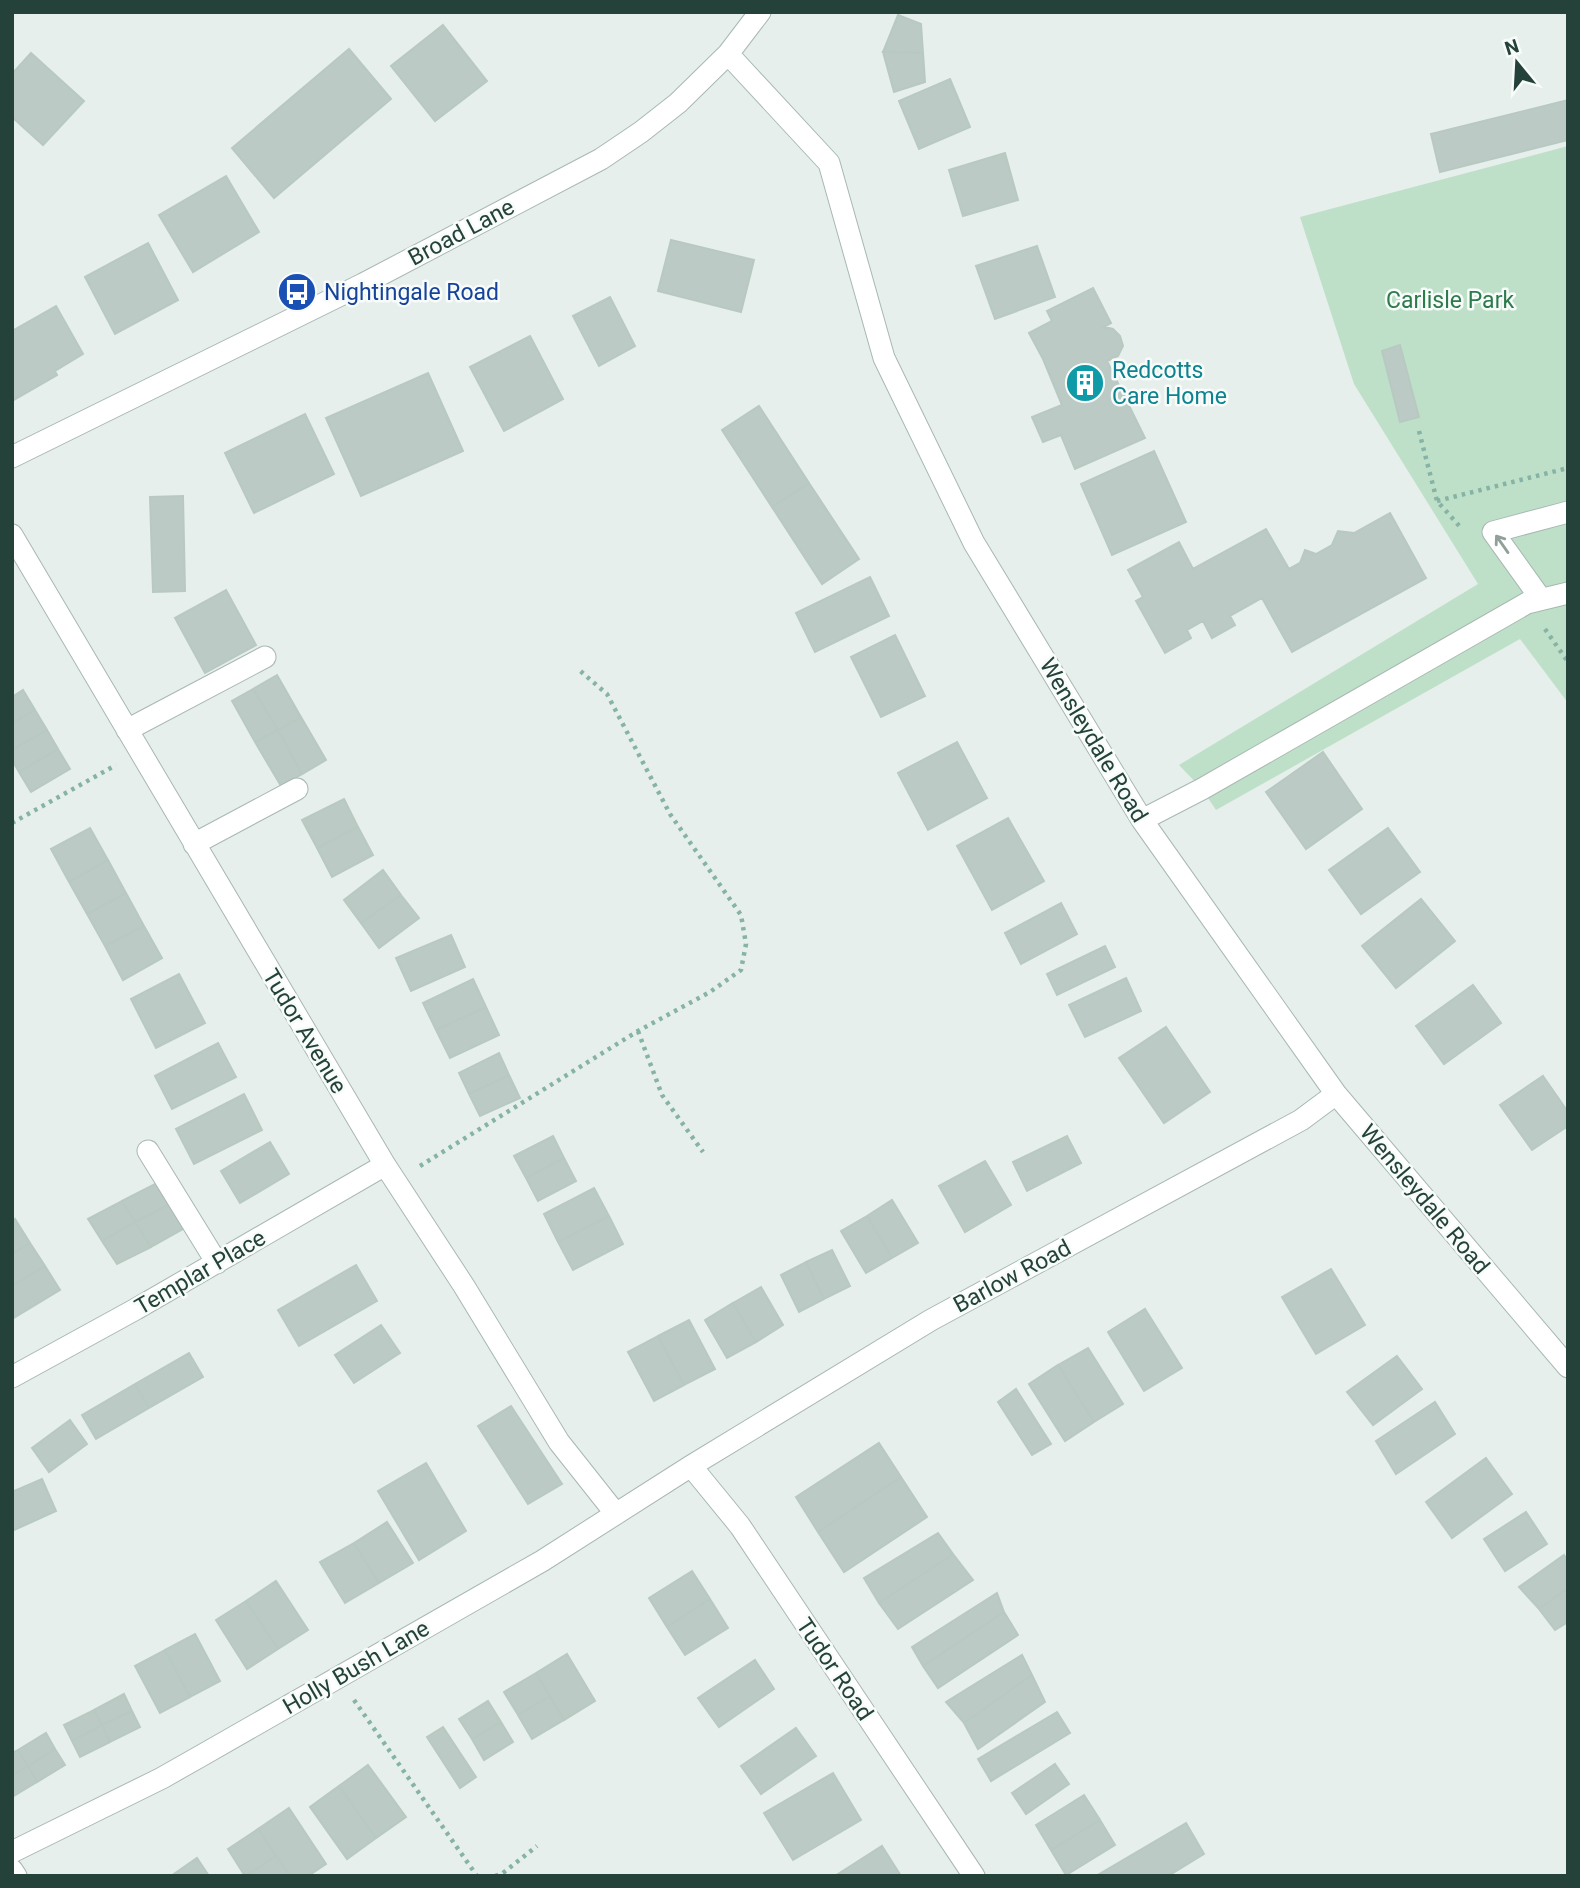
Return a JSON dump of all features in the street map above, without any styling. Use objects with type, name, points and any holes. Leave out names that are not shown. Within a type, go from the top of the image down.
[{"type":"street","name":"Broad Lane","points":[[12,457],[363,284],[601,159],[677,103],[728,54],[758,13]]},
{"type":"street","name":"Wensleydale Road","points":[[728,54],[829,163],[884,358],[974,543],[1142,820],[1336,1094],[1568,1367]]},
{"type":"street","points":[[1541,599],[1493,532],[1568,512]]},
{"type":"street","name":"Tudor Avenue","points":[[12,535],[390,1173],[464,1286],[559,1442],[616,1514]]},
{"type":"street","points":[[1142,820],[1202,789],[1527,603],[1568,593]]},
{"type":"street","points":[[127,730],[265,657]]},
{"type":"street","points":[[194,844],[298,789]]},
{"type":"street","name":"Barlow Road","points":[[691,1466],[931,1320],[1301,1120],[1336,1094]]},
{"type":"street","points":[[148,1151],[216,1263]]},
{"type":"street","name":"Templar Place","points":[[12,1377],[216,1263],[390,1173]]},
{"type":"street","name":"Holly Bush Lane","points":[[12,1852],[162,1778],[485,1594],[691,1466]]},
{"type":"street","name":"Tudor Road","points":[[691,1466],[740,1526],[974,1876]]},
{"type":"street","points":[[12,1870],[16,1876]]},
{"type":"path","points":[[1419,431],[1437,501],[1464,532],[1493,532]]},
{"type":"path","points":[[1437,501],[1568,468]]},
{"type":"path","points":[[390,1173],[710,992],[741,970],[746,944],[741,915],[670,814],[607,694],[578,669]]},
{"type":"path","points":[[12,822],[139,752]]},
{"type":"path","points":[[638,1031],[662,1096],[703,1152]]},
{"type":"path","points":[[338,1677],[477,1876]]},
{"type":"path","points":[[495,1876],[503,1873],[537,1846]]},
{"type":"green space","name":"Carlisle Park","points":[[1568,146],[1568,703],[1520,639],[1216,810],[1202,789],[1179,765],[1478,584],[1354,384],[1300,217]]},
{"type":"building","points":[[898,15],[921,24],[923,53],[883,52]]},
{"type":"building","points":[[443,25],[487,81],[435,121],[391,66]]},
{"type":"building","points":[[349,49],[391,99],[274,198],[232,148]]},
{"type":"building","points":[[883,52],[923,53],[925,82],[894,92]]},
{"type":"building","points":[[31,53],[84,101],[43,145],[12,117],[12,74]]},
{"type":"building","points":[[950,79],[970,127],[919,149],[899,101]]},
{"type":"building","points":[[1568,100],[1568,140],[1440,172],[1431,134]]},
{"type":"building","points":[[1005,153],[1018,200],[963,216],[949,170]]},
{"type":"building","points":[[226,176],[259,232],[193,272],[159,215]]},
{"type":"building","points":[[671,240],[754,260],[741,312],[658,291]]},
{"type":"building","points":[[148,243],[178,300],[115,334],[85,277]]},
{"type":"building","points":[[1037,246],[1055,297],[995,319],[976,266]]},
{"type":"building","name":"Redcotts Care Home","points":[[1093,288],[1111,323],[1104,327],[1113,329],[1120,336],[1123,346],[1118,356],[1107,361],[1145,438],[1075,469],[1061,435],[1043,442],[1032,417],[1062,405],[1029,333],[1052,321],[1047,311]]},
{"type":"building","points":[[610,297],[635,346],[599,366],[573,316]]},
{"type":"building","points":[[56,306],[83,354],[55,371],[57,375],[12,401],[12,331]]},
{"type":"building","points":[[530,336],[563,399],[504,431],[470,367]]},
{"type":"building","points":[[1400,345],[1419,417],[1400,422],[1382,351]]},
{"type":"building","points":[[428,373],[463,451],[361,496],[326,418]]},
{"type":"building","points":[[759,406],[809,483],[772,507],[722,430]]},
{"type":"building","points":[[305,414],[334,474],[254,513],[225,453]]},
{"type":"building","points":[[1154,451],[1186,522],[1112,555],[1081,484]]},
{"type":"building","points":[[809,483],[859,559],[822,584],[772,507]]},
{"type":"building","points":[[183,496],[185,591],[153,592],[150,497]]},
{"type":"building","points":[[1390,513],[1426,578],[1292,652],[1262,598],[1230,616],[1235,625],[1212,638],[1203,621],[1187,630],[1191,638],[1165,653],[1136,601],[1143,597],[1128,570],[1179,542],[1193,569],[1266,529],[1289,569],[1300,563],[1305,550],[1316,554],[1332,545],[1338,531],[1354,533]]},
{"type":"building","points":[[870,577],[889,616],[815,652],[796,613]]},
{"type":"building","points":[[226,590],[256,645],[205,673],[175,618]]},
{"type":"building","points":[[895,635],[925,696],[881,717],[851,657]]},
{"type":"building","points":[[277,675],[301,717],[278,730],[253,689]]},
{"type":"building","points":[[253,689],[278,730],[255,742],[232,701]]},
{"type":"building","points":[[23,690],[35,710],[12,723],[12,697]]},
{"type":"building","points":[[35,710],[47,730],[12,750],[12,723]]},
{"type":"building","points":[[301,717],[326,760],[302,774],[278,730]]},
{"type":"building","points":[[47,730],[58,749],[19,772],[12,760],[12,750]]},
{"type":"building","points":[[278,730],[302,774],[281,786],[255,742]]},
{"type":"building","points":[[957,742],[987,798],[928,830],[898,773]]},
{"type":"building","points":[[58,749],[70,769],[31,792],[19,772]]},
{"type":"building","points":[[1323,752],[1362,809],[1306,849],[1266,792]]},
{"type":"building","points":[[344,799],[358,827],[317,848],[302,820]]},
{"type":"building","points":[[1008,818],[1044,881],[992,910],[957,846]]},
{"type":"building","points":[[358,827],[373,855],[332,877],[317,848]]},
{"type":"building","points":[[90,828],[108,860],[69,882],[51,849]]},
{"type":"building","points":[[1388,828],[1420,872],[1361,914],[1329,870]]},
{"type":"building","points":[[108,860],[126,893],[87,914],[69,882]]},
{"type":"building","points":[[383,870],[401,895],[361,923],[344,900]]},
{"type":"building","points":[[126,893],[144,926],[105,946],[87,914]]},
{"type":"building","points":[[401,895],[419,918],[379,948],[361,923]]},
{"type":"building","points":[[1421,899],[1455,941],[1396,988],[1362,946]]},
{"type":"building","points":[[1061,903],[1077,934],[1021,964],[1005,933]]},
{"type":"building","points":[[144,926],[162,958],[123,980],[105,946]]},
{"type":"building","points":[[451,935],[465,967],[411,991],[396,958]]},
{"type":"building","points":[[1105,946],[1115,967],[1057,995],[1047,974]]},
{"type":"building","points":[[179,974],[205,1023],[156,1048],[131,999]]},
{"type":"building","points":[[1126,978],[1141,1011],[1085,1037],[1069,1005]]},
{"type":"building","points":[[473,979],[486,1007],[436,1030],[423,1003]]},
{"type":"building","points":[[1473,985],[1501,1023],[1444,1064],[1416,1026]]},
{"type":"building","points":[[486,1007],[499,1035],[450,1058],[436,1030]]},
{"type":"building","points":[[1166,1027],[1210,1092],[1164,1123],[1119,1058]]},
{"type":"building","points":[[218,1043],[236,1077],[172,1109],[155,1076]]},
{"type":"building","points":[[499,1053],[509,1075],[469,1094],[459,1073]]},
{"type":"building","points":[[509,1075],[520,1098],[480,1116],[469,1094]]},
{"type":"building","points":[[1543,1076],[1568,1112],[1568,1126],[1532,1150],[1500,1105]]},
{"type":"building","points":[[244,1094],[262,1130],[194,1164],[176,1129]]},
{"type":"building","points":[[553,1136],[564,1158],[526,1178],[514,1156]]},
{"type":"building","points":[[1067,1136],[1081,1163],[1027,1191],[1013,1162]]},
{"type":"building","points":[[270,1142],[289,1174],[240,1203],[221,1171]]},
{"type":"building","points":[[564,1158],[576,1181],[538,1201],[526,1178]]},
{"type":"building","points":[[985,1161],[1011,1205],[965,1232],[939,1186]]},
{"type":"building","points":[[157,1183],[170,1204],[135,1222],[122,1201]]},
{"type":"building","points":[[594,1188],[609,1216],[558,1242],[544,1214]]},
{"type":"building","points":[[892,1200],[918,1243],[892,1258],[867,1216]]},
{"type":"building","points":[[122,1201],[135,1222],[102,1241],[88,1219]]},
{"type":"building","points":[[170,1204],[185,1228],[151,1247],[135,1222]]},
{"type":"building","points":[[609,1216],[623,1244],[573,1270],[558,1242]]},
{"type":"building","points":[[867,1216],[892,1258],[866,1273],[841,1231]]},
{"type":"building","points":[[15,1219],[30,1243],[12,1254],[12,1221]]},
{"type":"building","points":[[135,1222],[151,1247],[117,1264],[102,1241]]},
{"type":"building","points":[[30,1243],[45,1266],[12,1286],[12,1254]]},
{"type":"building","points":[[832,1250],[850,1286],[824,1299],[806,1262]]},
{"type":"building","points":[[806,1262],[824,1299],[799,1312],[781,1275]]},
{"type":"building","points":[[356,1265],[377,1301],[299,1346],[278,1310]]},
{"type":"building","points":[[45,1266],[60,1290],[12,1319],[12,1286]]},
{"type":"building","points":[[1331,1269],[1365,1325],[1316,1354],[1282,1297]]},
{"type":"building","points":[[761,1287],[783,1325],[756,1342],[733,1303]]},
{"type":"building","points":[[733,1303],[756,1342],[727,1358],[705,1320]]},
{"type":"building","points":[[1145,1309],[1182,1368],[1144,1391],[1108,1332]]},
{"type":"building","points":[[689,1320],[715,1369],[684,1385],[658,1336]]},
{"type":"building","points":[[381,1325],[400,1353],[354,1383],[335,1355]]},
{"type":"building","points":[[658,1336],[684,1385],[654,1401],[628,1352]]},
{"type":"building","points":[[1088,1348],[1123,1404],[1094,1422],[1058,1365]]},
{"type":"building","points":[[189,1353],[203,1377],[149,1408],[135,1384]]},
{"type":"building","points":[[1397,1356],[1422,1389],[1373,1425],[1347,1392]]},
{"type":"building","points":[[1058,1365],[1094,1422],[1065,1441],[1029,1384]]},
{"type":"building","points":[[135,1384],[149,1408],[96,1439],[82,1415]]},
{"type":"building","points":[[1016,1389],[1051,1444],[1032,1455],[998,1402]]},
{"type":"building","points":[[1435,1402],[1455,1434],[1396,1474],[1376,1441]]},
{"type":"building","points":[[511,1406],[562,1484],[528,1504],[478,1426]]},
{"type":"building","points":[[70,1420],[87,1444],[49,1472],[32,1448]]},
{"type":"building","points":[[879,1443],[901,1477],[818,1532],[796,1497]]},
{"type":"building","points":[[1486,1458],[1512,1494],[1452,1538],[1426,1502]]},
{"type":"building","points":[[426,1463],[466,1531],[419,1560],[378,1491]]},
{"type":"building","points":[[901,1477],[927,1517],[844,1572],[818,1532]]},
{"type":"building","points":[[42,1479],[56,1511],[12,1531],[12,1492]]},
{"type":"building","points":[[1526,1512],[1547,1544],[1505,1571],[1484,1539]]},
{"type":"building","points":[[387,1522],[413,1563],[379,1583],[354,1543]]},
{"type":"building","points":[[938,1533],[953,1554],[879,1603],[864,1578]]},
{"type":"building","points":[[354,1543],[379,1583],[345,1603],[320,1562]]},
{"type":"building","points":[[953,1554],[973,1580],[898,1629],[879,1603]]},
{"type":"building","points":[[1564,1555],[1568,1561],[1568,1588],[1539,1609],[1519,1587]]},
{"type":"building","points":[[692,1571],[710,1599],[667,1627],[649,1598]]},
{"type":"building","points":[[276,1581],[308,1630],[278,1649],[246,1601]]},
{"type":"building","points":[[1568,1588],[1568,1622],[1555,1630],[1539,1609]]},
{"type":"building","points":[[997,1593],[1004,1612],[923,1666],[912,1647]]},
{"type":"building","points":[[710,1599],[728,1628],[685,1655],[667,1627]]},
{"type":"building","points":[[246,1601],[278,1649],[247,1669],[216,1620]]},
{"type":"building","points":[[1004,1612],[1018,1635],[938,1688],[923,1666]]},
{"type":"building","points":[[195,1634],[220,1681],[190,1697],[165,1650]]},
{"type":"building","points":[[165,1650],[190,1697],[160,1713],[135,1666]]},
{"type":"building","points":[[567,1654],[595,1701],[564,1720],[536,1673]]},
{"type":"building","points":[[1022,1655],[1032,1675],[964,1723],[946,1702]]},
{"type":"building","points":[[755,1660],[774,1689],[719,1727],[698,1698]]},
{"type":"building","points":[[536,1673],[550,1696],[518,1715],[504,1692]]},
{"type":"building","points":[[1032,1675],[1045,1702],[978,1749],[964,1723]]},
{"type":"building","points":[[124,1694],[132,1711],[102,1725],[94,1710]]},
{"type":"building","points":[[550,1696],[564,1720],[532,1739],[518,1715]]},
{"type":"building","points":[[488,1701],[501,1722],[472,1739],[459,1719]]},
{"type":"building","points":[[94,1710],[102,1725],[72,1741],[64,1725]]},
{"type":"building","points":[[132,1711],[140,1727],[110,1742],[102,1725]]},
{"type":"building","points":[[1057,1712],[1070,1733],[991,1781],[978,1759]]},
{"type":"building","points":[[501,1722],[513,1742],[484,1760],[472,1739]]},
{"type":"building","points":[[102,1725],[110,1742],[80,1757],[72,1741]]},
{"type":"building","points":[[443,1727],[476,1777],[460,1788],[427,1737]]},
{"type":"building","points":[[796,1728],[816,1756],[761,1794],[741,1766]]},
{"type":"building","points":[[46,1733],[55,1749],[28,1766],[18,1750]]},
{"type":"building","points":[[55,1749],[65,1765],[37,1782],[28,1766]]},
{"type":"building","points":[[18,1750],[28,1766],[12,1775],[12,1753]]},
{"type":"building","points":[[1055,1764],[1069,1784],[1026,1814],[1012,1793]]},
{"type":"building","points":[[368,1765],[406,1817],[376,1838],[339,1786]]},
{"type":"building","points":[[28,1766],[37,1782],[12,1797],[12,1775]]},
{"type":"building","points":[[833,1773],[861,1820],[793,1860],[764,1813]]},
{"type":"building","points":[[339,1786],[376,1838],[347,1859],[310,1807]]},
{"type":"building","points":[[1084,1795],[1100,1820],[1051,1850],[1036,1825]]},
{"type":"building","points":[[289,1808],[326,1864],[308,1876],[290,1876],[258,1829]]},
{"type":"building","points":[[1100,1820],[1115,1845],[1066,1875],[1051,1850]]},
{"type":"building","points":[[1186,1823],[1204,1854],[1168,1876],[1096,1876]]},
{"type":"building","points":[[258,1829],[276,1856],[245,1876],[228,1849]]},
{"type":"building","points":[[882,1846],[901,1876],[835,1876]]},
{"type":"building","points":[[276,1856],[290,1876],[247,1876]]},
{"type":"building","points":[[197,1858],[209,1876],[171,1876]]},
{"type":"place","name":"Nightingale Road","points":[[297,292]]},
{"type":"place","name":"Redcotts Care Home","points":[[1085,383]]}]
